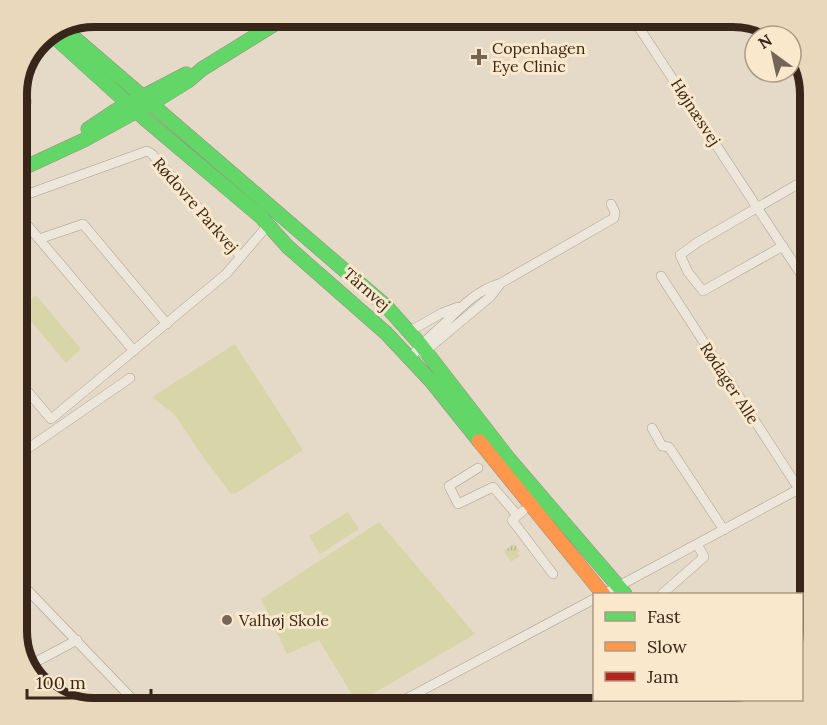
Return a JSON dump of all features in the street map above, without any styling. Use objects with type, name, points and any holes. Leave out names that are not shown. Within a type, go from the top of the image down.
[{"type":"street","points":[[27,166],[84,140],[132,108],[188,81],[202,69],[269,27]]},
{"type":"street","points":[[243,44],[277,27]]},
{"type":"street","name":"Højnæsvej","points":[[639,27],[800,272]]},
{"type":"street","name":"Tårnvej","points":[[69,33],[386,306],[410,331],[515,467],[621,591]]},
{"type":"street","name":"Tårnvej","points":[[57,39],[132,108],[268,225],[288,247],[366,315],[410,359],[444,396],[603,593]]},
{"type":"street","name":"Rødovre Parkvej","points":[[27,194],[147,151],[241,257]]},
{"type":"street","points":[[783,246],[703,291],[688,272],[680,255],[800,183]]},
{"type":"street","points":[[410,359],[460,306],[485,288],[501,284],[614,218],[615,212],[611,204]]},
{"type":"street","points":[[39,239],[83,224],[167,324]]},
{"type":"street","points":[[27,225],[134,351]]},
{"type":"street","name":"Rødovre Parkvej","points":[[27,391],[51,419],[226,274],[268,225]]},
{"type":"street","name":"Rødager Alle","points":[[662,276],[799,489]]},
{"type":"street","points":[[422,348],[490,297],[501,284]]},
{"type":"street","points":[[410,331],[442,312],[460,306]]},
{"type":"street","points":[[27,449],[130,378]]},
{"type":"street","points":[[652,428],[662,446],[669,447],[724,530]]},
{"type":"street","points":[[478,468],[449,486],[458,504],[493,487],[520,513],[512,520],[553,574]]},
{"type":"street","points":[[621,591],[697,544],[799,489]]},
{"type":"street","points":[[663,593],[704,557],[697,544]]},
{"type":"street","points":[[27,589],[132,698]]},
{"type":"street","points":[[408,698],[593,600]]},
{"type":"street","points":[[35,662],[77,640]]},
{"type":"green space","points":[[36,295],[81,349],[66,363],[27,316],[27,302]]},
{"type":"green space","points":[[235,344],[303,450],[231,494],[175,415],[152,397]]},
{"type":"green space","points":[[348,512],[359,529],[320,554],[309,536]]},
{"type":"green space","points":[[379,522],[475,634],[366,698],[354,698],[319,640],[287,654],[261,599]]},
{"type":"green space","points":[[514,544],[520,551],[517,553],[520,556],[511,562],[504,551]]},
{"type":"traffic: fast","points":[[27,166],[84,140],[159,99],[270,27]]},
{"type":"traffic: fast","points":[[69,33],[386,306],[420,344],[509,459],[624,593]]},
{"type":"traffic: fast","points":[[57,39],[145,119],[261,217],[288,247],[386,333],[431,381],[479,441]]},
{"type":"traffic: fast","points":[[88,129],[115,111],[186,74]]},
{"type":"traffic: slow","points":[[479,441],[602,593]]},
{"type":"place","name":"Copenhagen Eye Clinic","points":[[479,57]]},
{"type":"place","name":"Valhøj Skole","points":[[227,620]]}]
